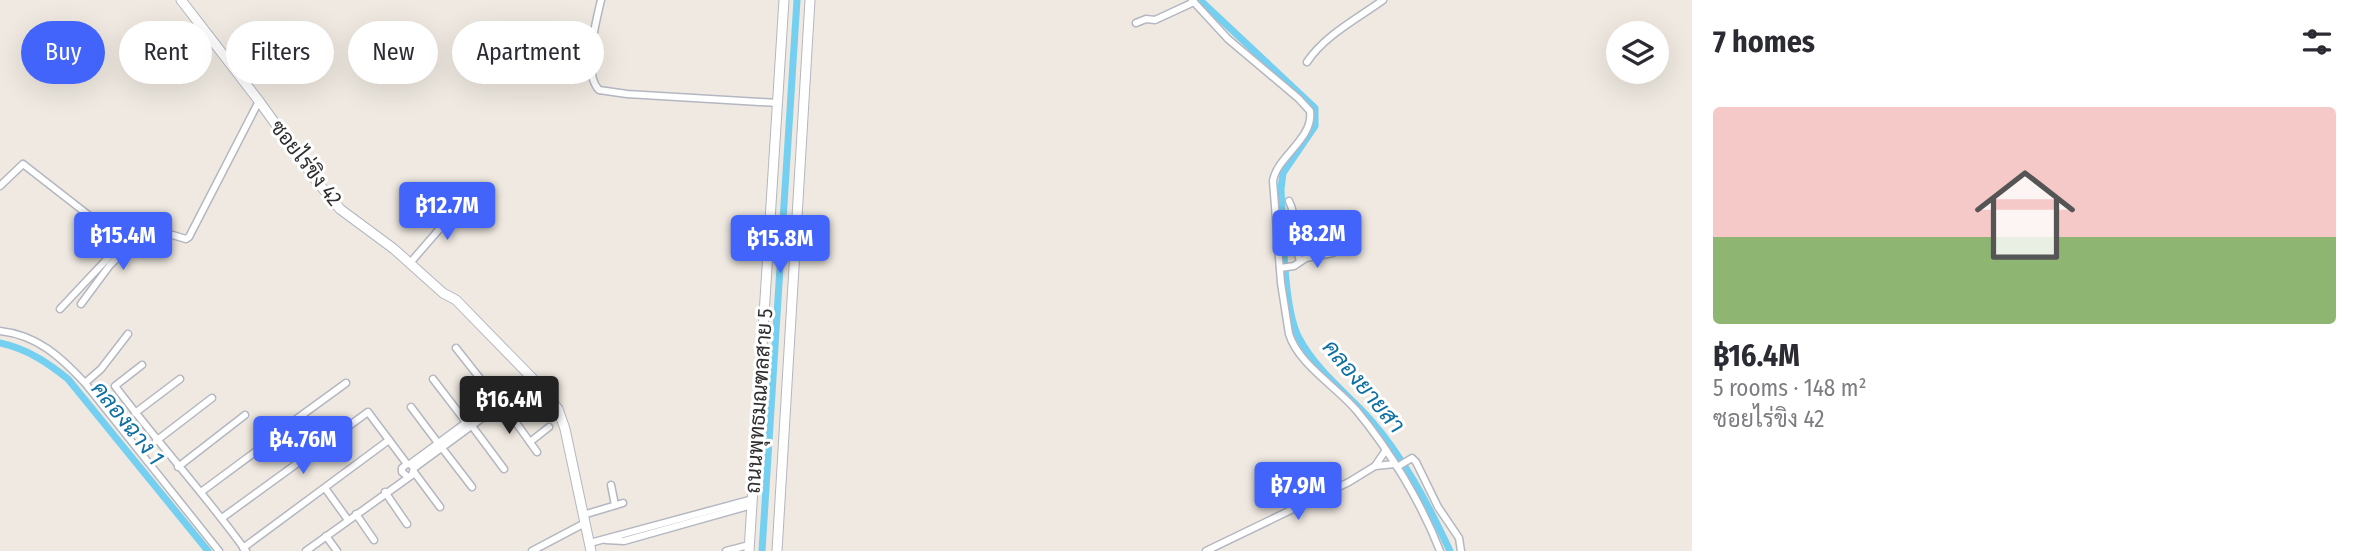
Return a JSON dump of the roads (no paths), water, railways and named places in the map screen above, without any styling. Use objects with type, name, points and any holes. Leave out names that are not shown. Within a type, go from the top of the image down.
[{"type":"main road","name":"ซอยไร่ขิง 42","points":[[181,0],[340,209],[410,263],[443,293],[456,300],[554,402],[562,417],[590,547]]},
{"type":"main road","name":"ถนนพุทธมณฑลสาย 5","points":[[749,548],[784,0]]},
{"type":"main road","name":"ถนนพุทธมณฑลสาย 5","points":[[777,551],[810,0]]},
{"type":"street","points":[[597,21],[601,0]]},
{"type":"street","points":[[1307,62],[1336,33],[1383,0]]},
{"type":"street","points":[[1136,23],[1155,20],[1193,1],[1228,39],[1310,111],[1308,124],[1274,175],[1291,342],[1304,359],[1356,410],[1397,465],[1440,551]]},
{"type":"street","points":[[594,84],[595,87],[610,93],[778,103]]},
{"type":"street","points":[[60,309],[138,228],[149,227],[182,239],[189,237],[259,101]]},
{"type":"street","points":[[0,186],[23,164],[123,242]]},
{"type":"street","points":[[1289,201],[1294,212],[1297,264]]},
{"type":"street","points":[[410,263],[462,203]]},
{"type":"street","points":[[81,304],[110,265],[149,227]]},
{"type":"street","points":[[1282,268],[1333,253]]},
{"type":"street","points":[[0,331],[14,332],[59,355],[85,383],[219,551]]},
{"type":"street","points":[[85,383],[101,369],[128,334]]},
{"type":"street","points":[[456,348],[500,401],[537,452]]},
{"type":"street","points":[[142,365],[114,386],[245,549],[389,440]]},
{"type":"street","points":[[306,551],[385,492],[440,445],[532,378]]},
{"type":"street","points":[[135,414],[180,379]]},
{"type":"street","points":[[433,379],[504,469]]},
{"type":"street","points":[[312,452],[291,423],[346,383]]},
{"type":"street","points":[[156,441],[212,398]]},
{"type":"street","points":[[511,416],[530,401]]},
{"type":"street","points":[[411,407],[471,487]]},
{"type":"street","points":[[222,518],[368,412],[440,508]]},
{"type":"street","points":[[178,467],[245,415]]},
{"type":"street","points":[[530,442],[550,427]]},
{"type":"street","points":[[201,492],[278,435]]},
{"type":"street","points":[[1206,551],[1349,482],[1375,466],[1386,450]]},
{"type":"street","points":[[1375,466],[1397,465],[1412,458],[1438,507],[1459,538],[1461,551]]},
{"type":"street","points":[[532,551],[584,519],[619,504],[611,485]]},
{"type":"street","points":[[324,488],[348,520]]},
{"type":"street","points":[[385,492],[407,524]]},
{"type":"street","points":[[590,547],[604,539],[624,541],[752,502]]},
{"type":"street","points":[[356,514],[374,540]]},
{"type":"street","points":[[326,536],[337,551]]},
{"type":"street","points":[[726,551],[749,548]]},
{"type":"waterway","points":[[762,551],[797,0]]},
{"type":"waterway","name":"คลองยายสา","points":[[1200,0],[1315,108],[1315,126],[1283,173],[1281,189],[1285,266],[1294,325],[1299,338],[1314,360],[1369,418],[1393,448],[1424,499],[1450,551]]},
{"type":"waterway","name":"คลองฉาง 1","points":[[0,343],[36,357],[68,379],[208,551]]}]
